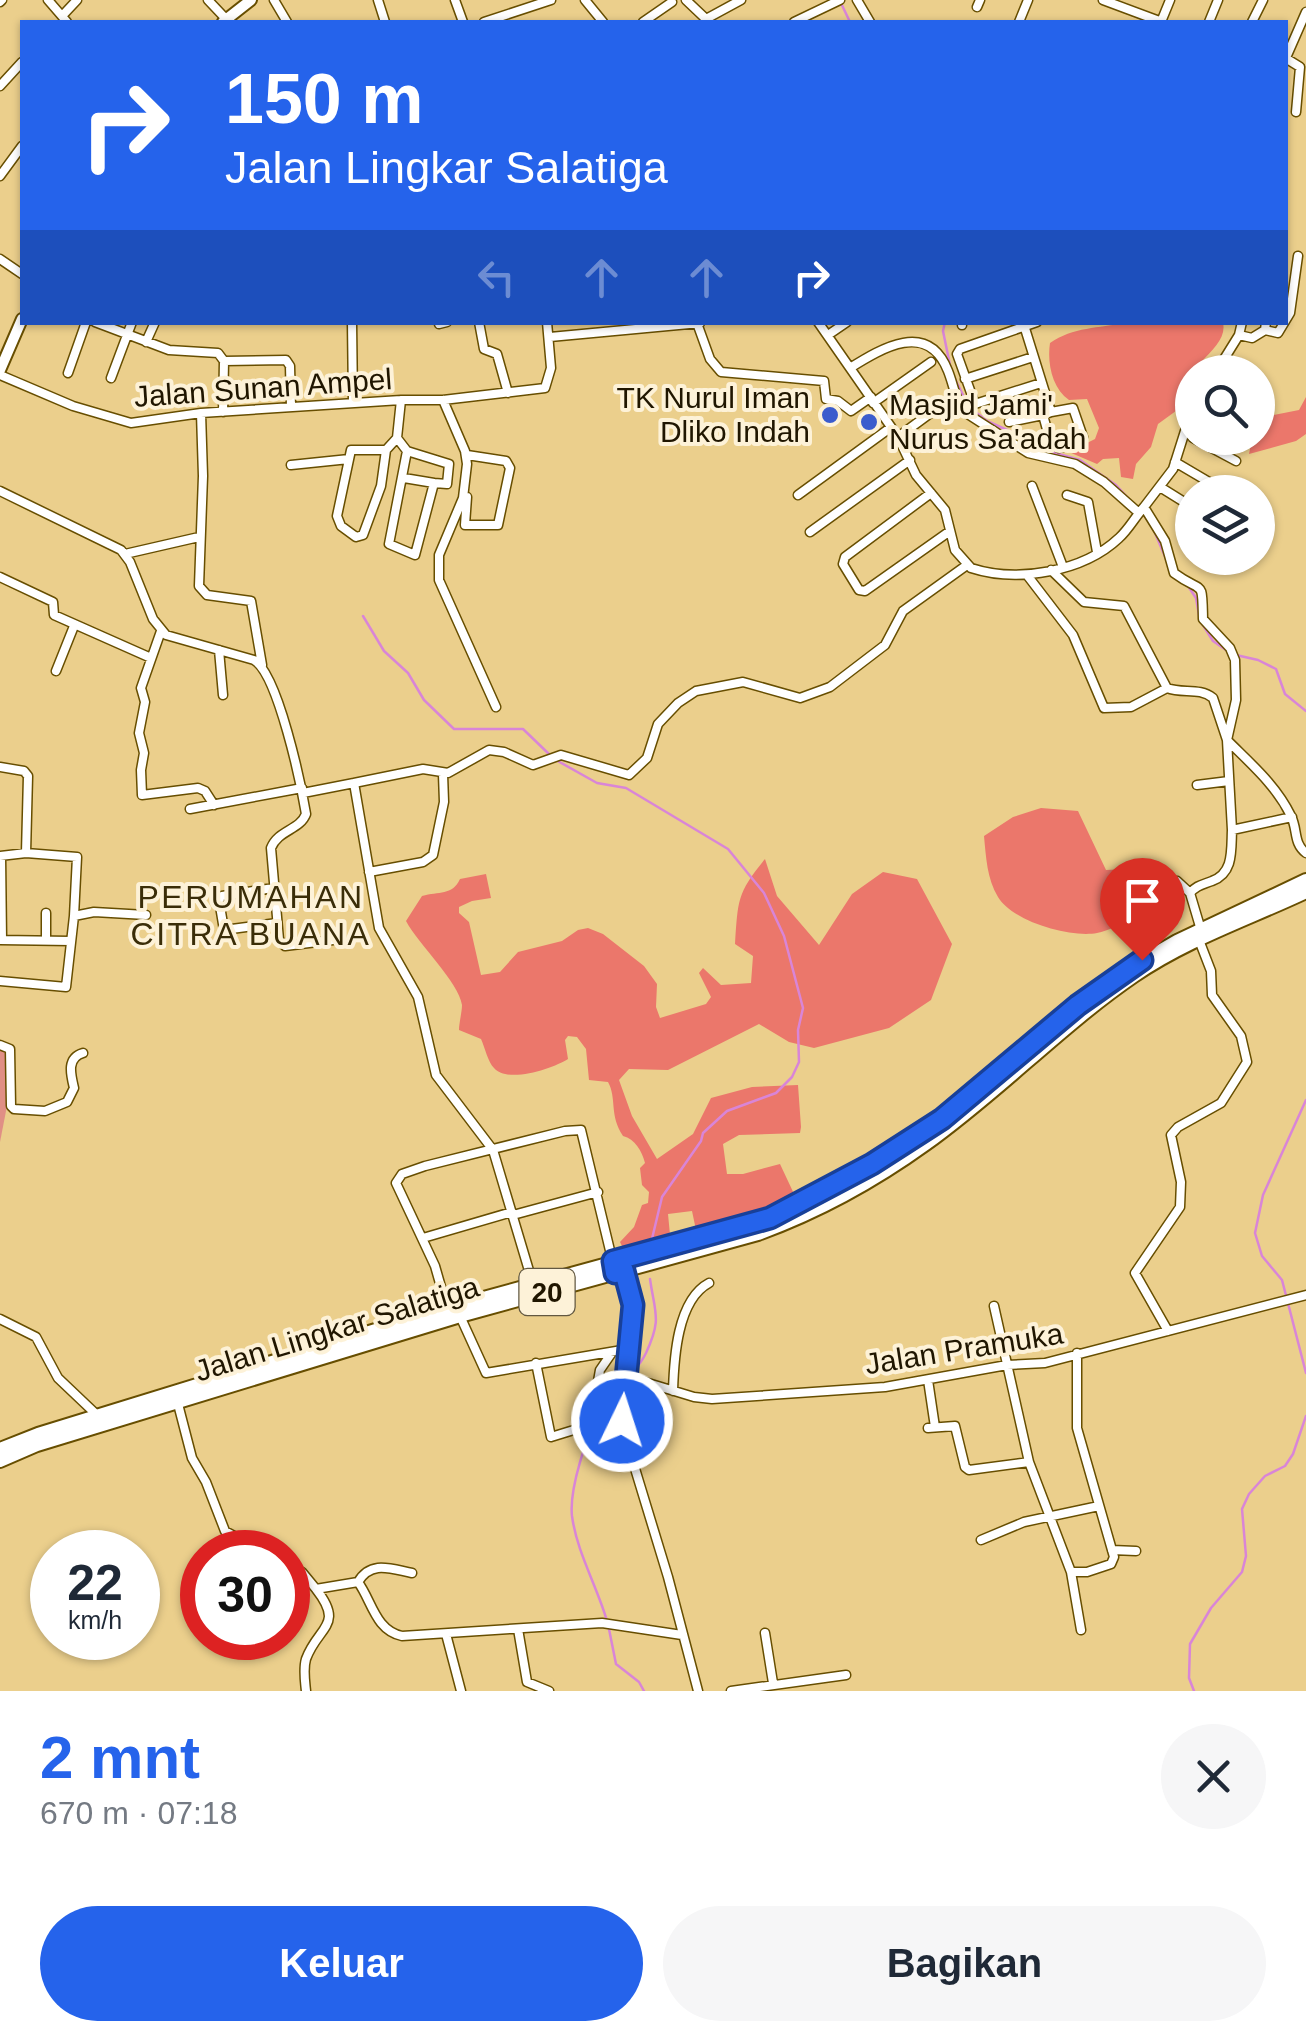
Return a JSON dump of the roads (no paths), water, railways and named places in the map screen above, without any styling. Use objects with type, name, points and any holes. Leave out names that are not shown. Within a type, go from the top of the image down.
[{"type":"highway","name":"Jalan Lingkar Salatiga","points":[[1200,935],[1306,880]]},
{"type":"highway","name":"Jalan Lingkar Salatiga","points":[[0,1449],[98,1416],[178,1404],[726,1237],[797,1205],[945,1123],[1100,988],[1158,951],[1306,892]]},
{"type":"highway","name":"Jalan Lingkar Salatiga","points":[[0,1461],[136,1410],[447,1308],[533,1284],[617,1268]]},
{"type":"main road","points":[[225,20],[251,0]]},
{"type":"main road","points":[[0,373],[20,323]]},
{"type":"street","points":[[48,0],[63,20],[77,0]]},
{"type":"street","points":[[208,0],[223,20]]},
{"type":"street","points":[[490,20],[551,0]]},
{"type":"street","points":[[589,4],[602,0]]},
{"type":"street","points":[[686,0],[706,20]]},
{"type":"street","points":[[709,20],[741,0]]},
{"type":"street","points":[[1103,0],[1121,3],[1158,20]]},
{"type":"street","points":[[798,20],[839,1]]},
{"type":"street","points":[[647,20],[672,2]]},
{"type":"street","points":[[1288,55],[1306,12]]},
{"type":"street","points":[[1288,61],[1300,67],[1296,112]]},
{"type":"street","points":[[0,86],[20,64]]},
{"type":"street","points":[[0,176],[20,149]]},
{"type":"street","points":[[1288,316],[1298,256]]},
{"type":"street","points":[[68,373],[85,325]]},
{"type":"street","points":[[102,325],[177,352],[218,352],[224,361],[223,412]]},
{"type":"street","points":[[111,378],[131,325]]},
{"type":"street","points":[[146,342],[154,325]]},
{"type":"street","points":[[352,325],[352,402]]},
{"type":"street","points":[[479,325],[482,346],[497,354],[508,393]]},
{"type":"street","points":[[547,325],[550,337],[629,326]]},
{"type":"street","points":[[701,325],[710,359],[721,372],[824,381],[826,399],[838,401],[851,411],[931,362]]},
{"type":"street","points":[[820,325],[898,437],[916,475],[945,510],[955,550],[967,565],[980,571],[1027,575],[1063,567],[1098,552],[1123,534],[1179,455]]},
{"type":"street","points":[[828,336],[843,325]]},
{"type":"street","points":[[850,368],[891,345],[926,344],[948,349],[1024,325],[1041,383],[1047,414],[1052,444],[1056,448],[1066,447],[1083,438],[1073,408],[1047,414],[1009,422]]},
{"type":"street","points":[[1226,355],[1241,325]]},
{"type":"street","points":[[1238,335],[1252,338],[1266,326],[1273,334],[1284,325]]},
{"type":"street","name":"Jalan Sunan Ampel","points":[[0,373],[122,422],[537,390],[545,388],[550,379],[550,337]]},
{"type":"street","points":[[948,349],[976,404],[1041,383]]},
{"type":"street","points":[[948,349],[959,405],[966,413],[1028,453],[1074,464],[1142,510],[1162,534],[1174,573],[1201,590],[1204,618],[1232,652],[1236,700],[1227,740],[1232,830],[1226,872],[1196,886],[1190,893]]},
{"type":"street","points":[[964,380],[1033,357]]},
{"type":"street","points":[[224,361],[286,360],[290,366],[291,407]]},
{"type":"street","points":[[386,450],[354,448],[349,459],[338,520],[358,537],[365,533],[373,511],[386,450],[397,438],[401,400]]},
{"type":"street","points":[[443,400],[470,457],[464,524],[495,526],[500,522],[509,465],[470,457]]},
{"type":"street","points":[[898,437],[936,409]]},
{"type":"street","points":[[202,413],[200,586],[202,593],[251,600],[262,666],[280,709],[302,790],[304,820],[273,842],[272,888],[279,940],[284,946],[333,940]]},
{"type":"street","points":[[798,495],[890,428]]},
{"type":"street","points":[[397,438],[408,451],[448,462],[447,484],[404,478]]},
{"type":"street","points":[[408,451],[389,544],[414,555],[434,484]]},
{"type":"street","points":[[1225,455],[1236,461]]},
{"type":"street","points":[[470,457],[463,498],[443,540],[439,580],[496,707]]},
{"type":"street","points":[[291,466],[349,459]]},
{"type":"street","points":[[810,532],[910,460]]},
{"type":"street","points":[[1175,462],[1197,475]]},
{"type":"street","points":[[1032,486],[1063,567]]},
{"type":"street","points":[[1160,487],[1175,496]]},
{"type":"street","points":[[0,492],[125,554],[161,631],[170,637],[262,666]]},
{"type":"street","points":[[930,493],[844,557],[842,564],[859,590],[865,591],[950,531]]},
{"type":"street","points":[[1068,495],[1088,502],[1098,552]]},
{"type":"street","points":[[125,554],[199,537]]},
{"type":"street","points":[[190,810],[424,769],[443,774],[489,750],[531,765],[563,756],[629,775],[647,758],[658,724],[696,690],[743,682],[800,698],[830,688],[885,645],[903,611],[967,565]]},
{"type":"street","points":[[1051,570],[1084,602],[1124,606],[1167,688]]},
{"type":"street","points":[[1027,575],[1073,636],[1102,708],[1131,706],[1167,688],[1200,691],[1213,698],[1227,740],[1268,780],[1292,818],[1298,846],[1306,853]]},
{"type":"street","points":[[0,576],[53,602],[54,615],[74,626],[151,658]]},
{"type":"street","points":[[56,672],[74,626]]},
{"type":"street","points":[[161,631],[142,688],[142,795],[198,788],[206,790],[214,804]]},
{"type":"street","points":[[220,650],[223,694]]},
{"type":"street","points":[[0,768],[24,771],[28,776],[26,853]]},
{"type":"street","points":[[368,872],[423,862],[435,852],[445,790],[443,774]]},
{"type":"street","points":[[1197,786],[1229,781]]},
{"type":"street","points":[[354,783],[379,928],[423,1012],[436,1075],[493,1150],[533,1284]]},
{"type":"street","points":[[1232,830],[1292,818]]},
{"type":"street","points":[[0,981],[66,987],[74,916],[78,858],[26,853],[0,856],[1,940],[71,941]]},
{"type":"street","points":[[1168,1331],[1135,1273],[1180,1207],[1181,1182],[1172,1135],[1178,1127],[1221,1104],[1246,1066],[1247,1058],[1241,1036],[1212,995],[1211,971],[1190,893],[1177,881]]},
{"type":"street","points":[[272,888],[222,896],[221,914],[224,930],[276,924]]},
{"type":"street","points":[[74,916],[94,912],[146,915]]},
{"type":"street","points":[[46,913],[46,940]]},
{"type":"street","points":[[0,1045],[10,1048],[14,1109],[52,1110],[67,1102],[74,1088],[70,1071],[76,1056],[83,1053]]},
{"type":"street","points":[[447,1308],[423,1238],[396,1179],[424,1166],[579,1129],[584,1134],[617,1268],[633,1305],[622,1407],[626,1439],[698,1691]]},
{"type":"street","points":[[423,1238],[598,1192]]},
{"type":"street","points":[[673,1391],[678,1336],[688,1308],[702,1286],[709,1284]]},
{"type":"street","name":"Jalan Pramuka","points":[[625,1372],[673,1391],[712,1399],[885,1388],[1007,1365],[1046,1363],[1301,1297]]},
{"type":"street","points":[[994,1306],[1029,1462],[1071,1572],[1081,1630]]},
{"type":"street","points":[[460,1316],[482,1372],[628,1349]]},
{"type":"street","points":[[0,1319],[36,1336],[58,1378],[98,1416]]},
{"type":"street","points":[[536,1363],[551,1437],[591,1420],[600,1370],[616,1351]]},
{"type":"street","points":[[1071,1572],[1087,1572],[1111,1564],[1114,1557],[1077,1428],[1077,1353]]},
{"type":"street","points":[[928,1380],[931,1427],[957,1428],[965,1467],[969,1470],[1029,1462]]},
{"type":"street","points":[[178,1404],[192,1458],[224,1530]]},
{"type":"street","points":[[981,1540],[1024,1522],[1099,1506]]},
{"type":"street","points":[[1112,1550],[1136,1551]]},
{"type":"street","points":[[316,1590],[358,1582],[364,1572],[373,1568],[412,1573]]},
{"type":"street","points":[[306,1691],[306,1658],[330,1618],[328,1607],[310,1582]]},
{"type":"street","points":[[358,1582],[381,1624],[393,1634],[602,1623],[682,1636]]},
{"type":"street","points":[[518,1630],[528,1686],[549,1691]]},
{"type":"street","points":[[765,1633],[773,1683]]},
{"type":"street","points":[[446,1634],[461,1691]]},
{"type":"street","points":[[730,1691],[846,1676]]},
{"type":"waterway","points":[[840,1],[849,20]]},
{"type":"waterway","points":[[944,325],[951,370]]},
{"type":"waterway","points":[[954,377],[969,407],[987,421],[1016,434],[1027,445],[1080,460],[1116,485],[1149,521]]},
{"type":"waterway","points":[[1153,528],[1171,571]]},
{"type":"waterway","points":[[1188,586],[1196,598],[1199,615]]},
{"type":"waterway","points":[[363,616],[384,651],[408,673],[424,700],[454,729],[523,729],[550,755]]},
{"type":"waterway","points":[[1201,622],[1213,641],[1229,652]]},
{"type":"waterway","points":[[1236,655],[1276,669],[1285,694],[1306,711]]},
{"type":"waterway","points":[[556,760],[597,783],[626,788],[728,849],[764,893],[784,936],[803,1008],[798,1030],[799,1062],[792,1077],[776,1093],[727,1111],[703,1133],[662,1197],[651,1243]]},
{"type":"waterway","points":[[1306,1100],[1263,1195],[1255,1233],[1262,1256],[1282,1280],[1306,1373]]},
{"type":"waterway","points":[[628,1370],[641,1362],[654,1332],[656,1316],[650,1279]]},
{"type":"waterway","points":[[607,1621],[578,1543],[572,1501],[584,1448],[609,1380],[621,1372]]},
{"type":"waterway","points":[[1194,1691],[1189,1678],[1190,1644],[1211,1608],[1242,1572],[1246,1556],[1242,1509],[1265,1476],[1285,1466],[1306,1416]]},
{"type":"waterway","points":[[609,1629],[616,1664],[639,1682],[644,1691]]},
{"type":"place","name":"TK Nurul Iman Dliko Indah","points":[[830,415]]},
{"type":"place","name":"Masjid Jami' Nurus Sa'adah","points":[[869,422]]},
{"type":"district","name":"PERUMAHAN CITRA BUANA","points":[[251,916]]}]
